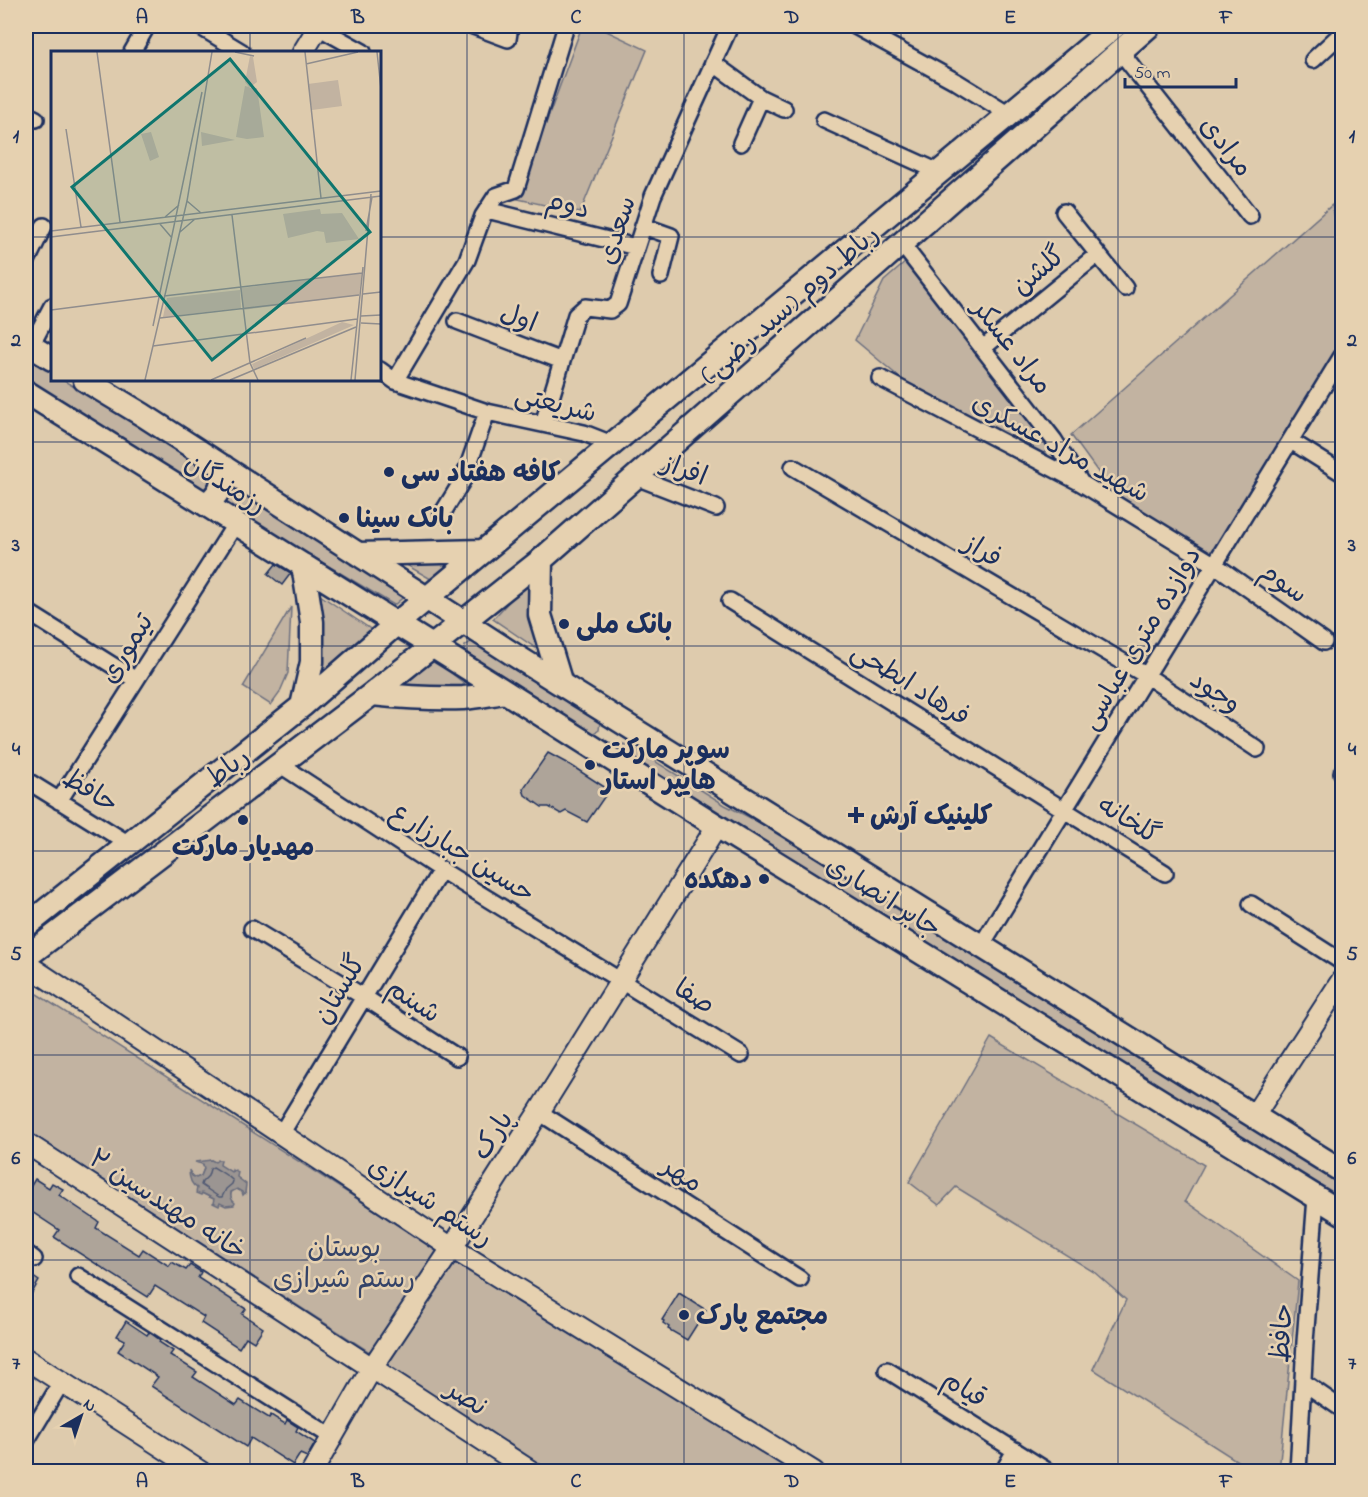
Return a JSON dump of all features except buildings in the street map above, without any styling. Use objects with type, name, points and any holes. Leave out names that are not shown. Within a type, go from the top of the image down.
[{"type":"main road","name":"رباط دوم (سید رضی)","points":[[427,598],[1115,26]]},
{"type":"main road","name":"رباط دوم (سید رضی)","points":[[463,622],[541,560],[1149,26]]},
{"type":"main road","points":[[28,344],[51,358]]},
{"type":"main road","points":[[724,351],[747,379]]},
{"type":"main road","name":"رزمندگان","points":[[98,383],[224,468],[427,598]]},
{"type":"main road","name":"رزمندگان","points":[[26,392],[396,624]]},
{"type":"main road","points":[[206,504],[216,497],[222,485],[224,468]]},
{"type":"main road","points":[[358,554],[484,550]]},
{"type":"main road","points":[[541,560],[540,615],[561,684]]},
{"type":"main road","points":[[302,706],[312,662],[312,622],[303,565]]},
{"type":"main road","name":"جابر انصاری","points":[[427,598],[1342,1171]]},
{"type":"main road","name":"رباط","points":[[26,926],[302,706],[427,598]]},
{"type":"main road","name":"رباط","points":[[26,957],[463,622]]},
{"type":"main road","name":"جابر انصاری","points":[[396,624],[1342,1214]]},
{"type":"main road","points":[[372,694],[419,698],[464,698],[505,692]]},
{"type":"main road","points":[[604,755],[603,744],[606,736],[622,722]]},
{"type":"street","points":[[133,51],[147,26]]},
{"type":"street","points":[[199,26],[240,51]]},
{"type":"street","points":[[304,51],[318,26],[361,51]]},
{"type":"street","points":[[473,26],[509,32]]},
{"type":"street","points":[[395,381],[467,260],[483,216],[496,196],[516,189],[566,26]]},
{"type":"street","name":"سعدی","points":[[543,424],[576,315],[585,307],[610,310],[618,304],[653,196],[730,26]]},
{"type":"street","points":[[855,26],[957,82],[1009,114]]},
{"type":"street","points":[[1313,60],[1342,33]]},
{"type":"street","name":"مرادی","points":[[1120,51],[1250,216]]},
{"type":"street","points":[[713,63],[761,98],[784,109]]},
{"type":"street","points":[[741,143],[761,98]]},
{"type":"street","points":[[824,120],[939,172]]},
{"type":"street","name":"دوم","points":[[487,210],[636,247]]},
{"type":"street","points":[[1064,212],[1125,288]]},
{"type":"street","points":[[26,263],[44,226]]},
{"type":"street","points":[[643,226],[670,236],[661,276]]},
{"type":"street","name":"مراد عسکر","points":[[901,243],[1054,440],[1081,483]]},
{"type":"street","name":"گلشن","points":[[983,348],[1098,254]]},
{"type":"street","points":[[28,344],[51,308]]},
{"type":"street","name":"اول","points":[[457,321],[562,361]]},
{"type":"street","name":"دوازده متری عباسی","points":[[981,946],[1342,356]]},
{"type":"street","name":"شریعتی","points":[[381,371],[395,381],[487,412],[584,433],[612,444]]},
{"type":"street","name":"شهید مراد عسکری","points":[[880,378],[1081,483],[1215,565]]},
{"type":"street","name":"شریعتی","points":[[442,514],[464,478],[487,412]]},
{"type":"street","points":[[1291,441],[1342,473]]},
{"type":"street","name":"فراز","points":[[793,467],[1147,676]]},
{"type":"street","name":"افراز","points":[[636,477],[716,508]]},
{"type":"street","name":"تیموری","points":[[59,801],[236,523]]},
{"type":"street","name":"سوم","points":[[1215,565],[1324,642]]},
{"type":"street","name":"فرهاد ابطحی","points":[[730,601],[1065,809]]},
{"type":"street","points":[[26,611],[136,680]]},
{"type":"street","name":"وجود","points":[[1147,676],[1257,749]]},
{"type":"street","name":"حسین جبارزارع","points":[[279,764],[441,870],[621,980]]},
{"type":"street","name":"حافظ","points":[[26,780],[129,844]]},
{"type":"street","name":"گلخانه","points":[[1065,809],[1166,873]]},
{"type":"street","name":"پارک","points":[[312,1472],[372,1368],[539,1112],[717,826]]},
{"type":"street","name":"گلستان","points":[[281,1134],[441,870]]},
{"type":"street","points":[[1251,904],[1342,962]]},
{"type":"street","name":"شبنم","points":[[252,929],[364,997],[457,1058]]},
{"type":"street","name":"رستم شیرازی","points":[[26,964],[452,1248],[814,1472]]},
{"type":"street","name":"صفا","points":[[621,980],[741,1055]]},
{"type":"street","points":[[1254,1116],[1342,980]]},
{"type":"street","name":"مهر","points":[[539,1112],[800,1279]]},
{"type":"street","name":"خانه مهندسین ۲","points":[[26,1143],[372,1368]]},
{"type":"street","name":"حافظ","points":[[1298,1472],[1316,1197]]},
{"type":"street","points":[[78,1276],[332,1437]]},
{"type":"street","points":[[26,1359],[201,1472]]},
{"type":"street","name":"نصر","points":[[372,1368],[532,1472]]},
{"type":"street","name":"قیام","points":[[887,1370],[1049,1472]]},
{"type":"street","points":[[1304,1382],[1342,1409]]},
{"type":"street","points":[[26,1441],[61,1383]]},
{"type":"street","points":[[1003,1472],[1015,1450]]},
{"type":"green space","points":[[582,26],[596,26],[647,50],[580,213],[518,199]]},
{"type":"green space","points":[[1332,205],[1336,223],[1342,235],[1342,342],[1212,553],[1114,494],[1071,435]]},
{"type":"green space","points":[[906,262],[1053,447],[1042,454],[965,417],[905,382],[855,340],[884,281]]},
{"type":"green space","points":[[26,356],[51,372],[51,381],[65,381],[209,470],[211,480],[205,488],[198,492],[26,385]]},
{"type":"green space","points":[[230,481],[407,594],[394,605],[305,552],[285,545],[216,505]]},
{"type":"green space","points":[[466,556],[436,582],[396,559]]},
{"type":"green space","points":[[535,573],[533,616],[537,649],[493,619]]},
{"type":"green space","points":[[314,591],[375,632],[316,684]]},
{"type":"green space","points":[[291,607],[288,673],[279,694],[271,705],[243,687]]},
{"type":"green space","points":[[474,640],[593,715],[600,722],[599,730],[593,734],[584,732],[463,655],[465,646]]},
{"type":"green space","points":[[433,659],[473,690],[399,691]]},
{"type":"green space","points":[[622,744],[629,745],[725,805],[780,833],[1342,1185],[1342,1206],[621,754],[618,748]]},
{"type":"green space","name":"بوستان رستم شیرازی","points":[[26,987],[439,1251],[371,1353],[26,1130]],"holes":[[[211,1160],[231,1173],[232,1170],[245,1193],[237,1189],[232,1192],[232,1201],[220,1202],[201,1193],[192,1176],[196,1178],[201,1176],[204,1168],[199,1163]]]},
{"type":"green space","points":[[991,1038],[1204,1165],[1185,1201],[1298,1281],[1279,1471],[1253,1471],[1093,1369],[1126,1300],[1094,1272],[956,1187],[939,1205],[909,1182]]},
{"type":"green space","name":"بوستان رستم شیرازی","points":[[452,1248],[814,1471],[532,1471],[372,1369]]},
{"type":"water","points":[[211,1160],[215,1162],[221,1160],[220,1165],[231,1172],[235,1170],[238,1172],[237,1177],[246,1184],[243,1195],[237,1189],[231,1192],[234,1205],[226,1206],[220,1203],[219,1206],[213,1203],[214,1199],[202,1193],[201,1195],[196,1193],[197,1188],[190,1180],[189,1170],[196,1178],[201,1176],[204,1169],[203,1164],[195,1162]]},
{"type":"place","name":"کافه هفتاد سی","points":[[389,472]]},
{"type":"place","name":"بانک سینا","points":[[344,518]]},
{"type":"place","name":"بانک ملی","points":[[564,624]]},
{"type":"place","name":"سوپر مارکت هایپر استار","points":[[590,765]]},
{"type":"place","name":"کلینیک آرش","points":[[856,815]]},
{"type":"place","name":"مهدیار مارکت","points":[[243,820]]},
{"type":"place","name":"دهکده","points":[[764,879]]},
{"type":"place","name":"مجتمع پارک","points":[[684,1315]]}]
